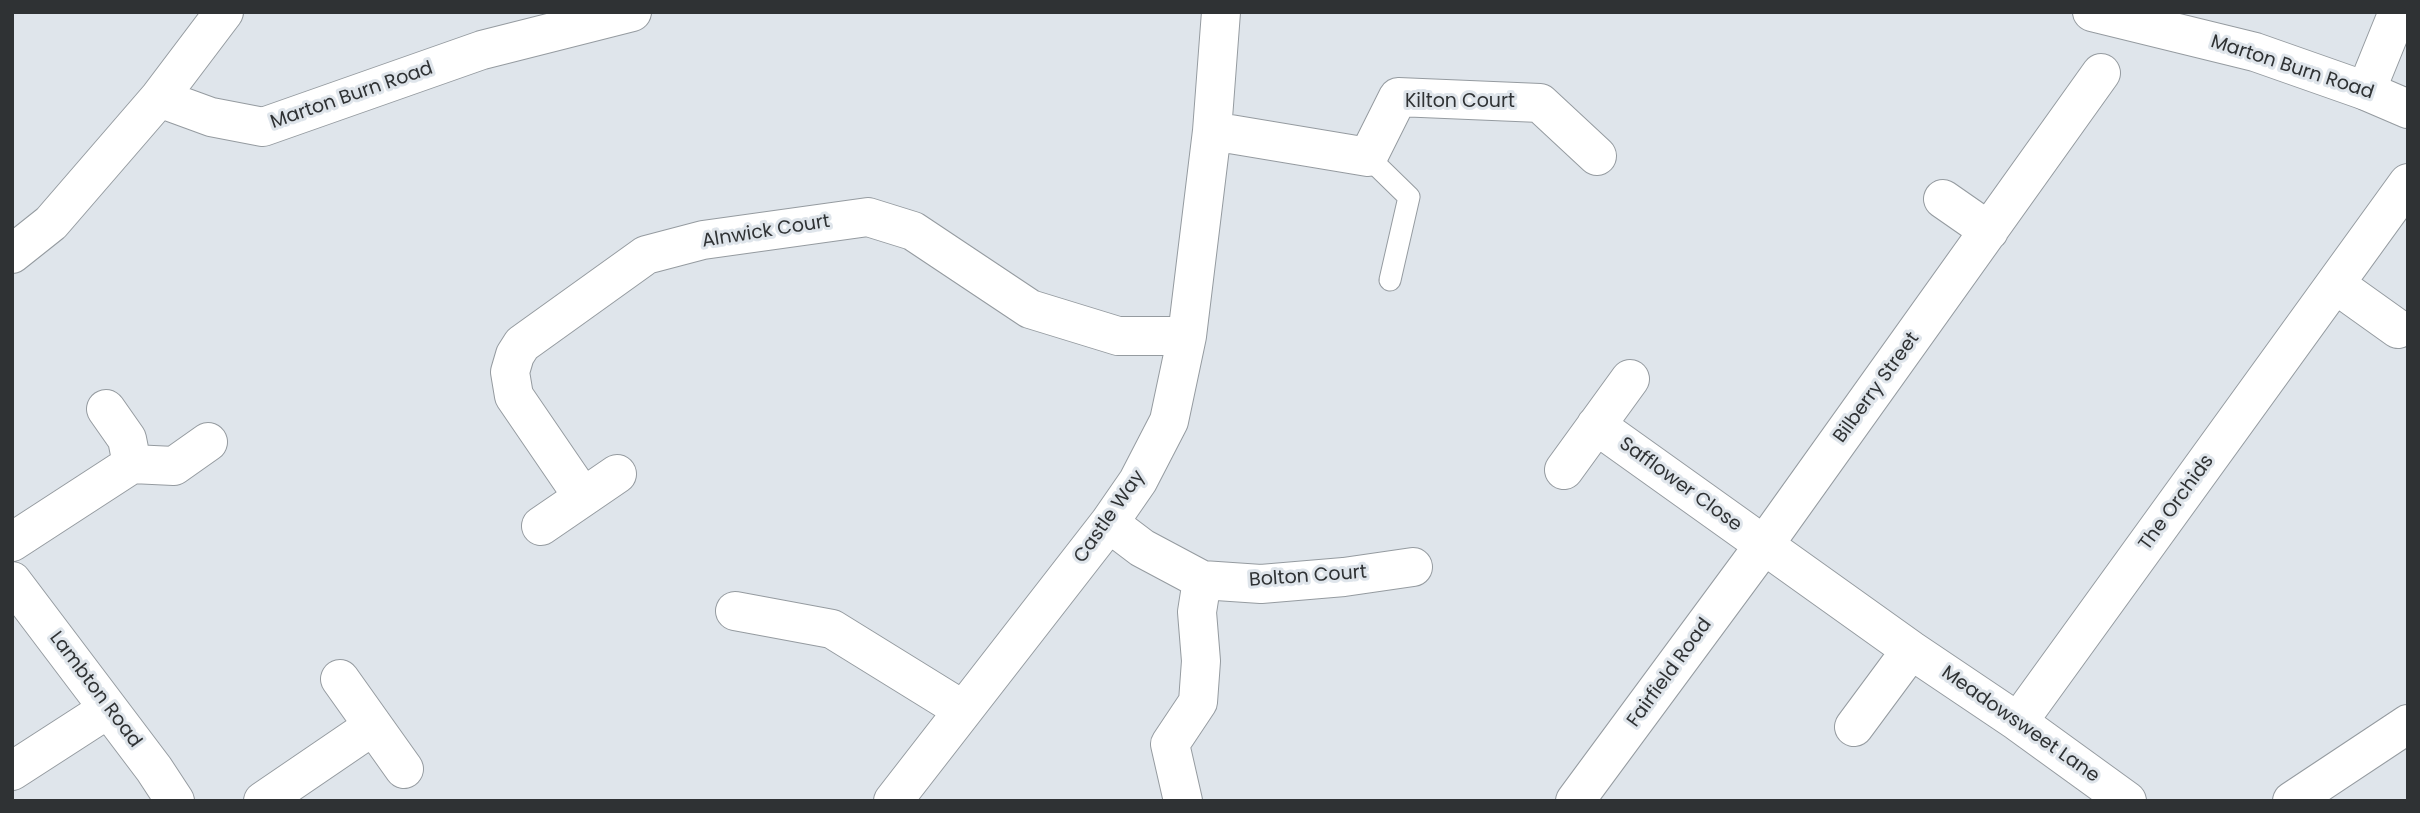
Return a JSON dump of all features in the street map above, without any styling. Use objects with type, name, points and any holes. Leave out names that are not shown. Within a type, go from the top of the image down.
[{"type":"street","points":[[12,254],[51,223],[159,98],[224,12]]},
{"type":"street","name":"Marton Burn Road","points":[[159,98],[211,117],[262,127],[482,50],[632,12]]},
{"type":"street","name":"Castle Way","points":[[893,801],[1109,523],[1138,481],[1169,421],[1187,336],[1212,131],[1221,12]]},
{"type":"street","name":"Marton Burn Road","points":[[2092,12],[2255,52],[2366,91],[2408,109]]},
{"type":"street","points":[[2366,91],[2398,12]]},
{"type":"street","name":"Bilberry Street","points":[[1764,545],[2101,73]]},
{"type":"street","name":"Kilton Court","points":[[1368,157],[1398,97],[1540,103],[1597,156]]},
{"type":"street","points":[[1212,131],[1368,157]]},
{"type":"street","name":"The Orchids","points":[[2018,722],[2408,183]]},
{"type":"street","points":[[1943,199],[1989,230]]},
{"type":"street","name":"Alnwick Court","points":[[583,497],[514,396],[510,372],[515,355],[522,344],[646,256],[703,240],[867,217],[913,231],[1030,309],[1118,336],[1187,336]]},
{"type":"street","points":[[2335,284],[2398,329]]},
{"type":"street","points":[[1564,470],[1630,379]]},
{"type":"street","points":[[106,409],[127,439],[132,464]]},
{"type":"street","name":"Safflower Close","points":[[1596,425],[1764,545]]},
{"type":"street","points":[[12,542],[132,464],[174,466],[208,442]]},
{"type":"street","points":[[541,526],[617,474]]},
{"type":"street","name":"Bolton Court","points":[[1109,523],[1142,548],[1202,580],[1261,584],[1344,577],[1413,567]]},
{"type":"street","name":"Meadowsweet Lane","points":[[1764,545],[2127,801]]},
{"type":"street","name":"Fairfield Road","points":[[1575,801],[1764,545]]},
{"type":"street","points":[[1183,801],[1170,744],[1198,702],[1201,661],[1197,612],[1202,580]]},
{"type":"street","name":"Lambton Road","points":[[12,581],[154,769],[175,801]]},
{"type":"street","points":[[735,611],[832,629],[963,710]]},
{"type":"street","points":[[1854,727],[1911,650]]},
{"type":"street","points":[[340,679],[404,769]]},
{"type":"street","points":[[12,771],[108,709]]},
{"type":"street","points":[[2292,801],[2408,724]]},
{"type":"street","points":[[263,801],[373,726]]},
{"type":"lane","points":[[1368,157],[1409,197],[1390,280]]}]
